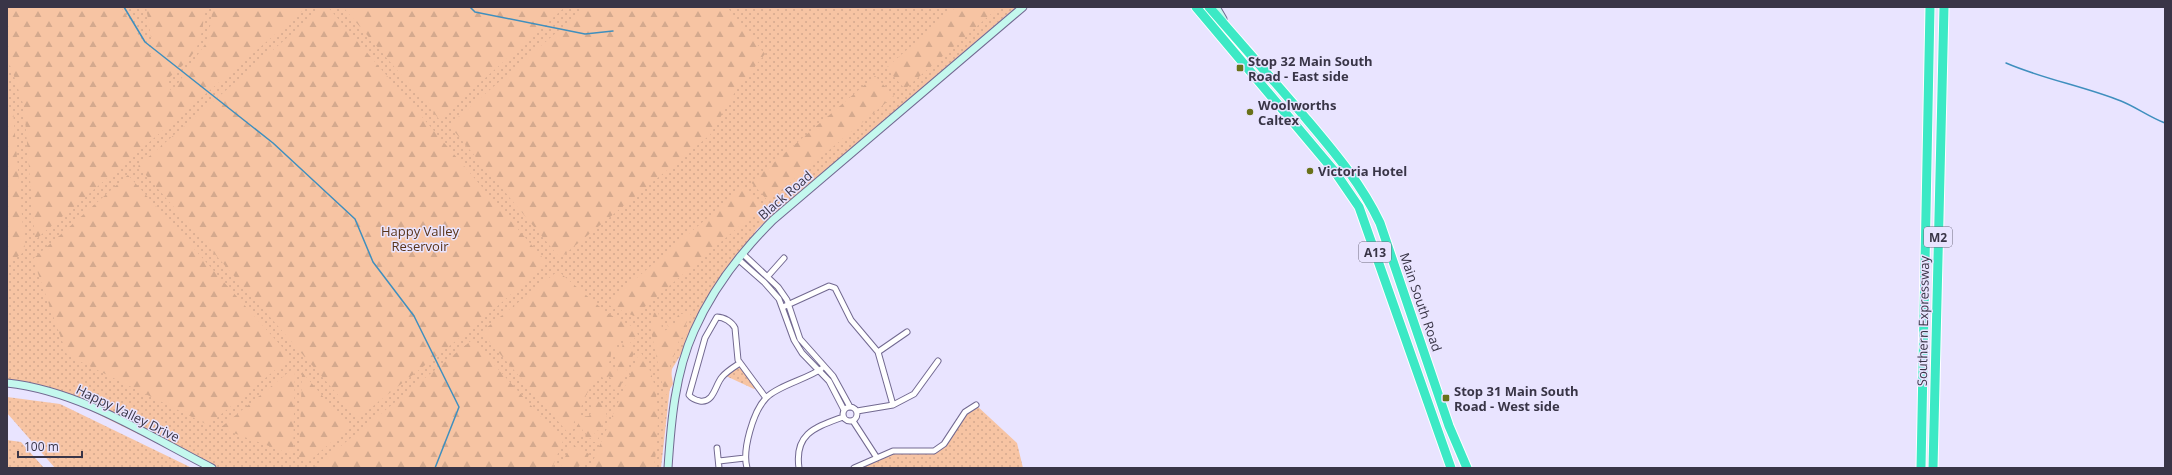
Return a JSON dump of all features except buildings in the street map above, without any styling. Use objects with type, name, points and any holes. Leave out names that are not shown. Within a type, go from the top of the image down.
[{"type":"highway","name":"Main South Road","points":[[1196,7],[1247,65],[1347,188],[1359,207],[1366,223],[1452,468]]},
{"type":"highway","name":"Main South Road","points":[[1209,7],[1323,139],[1357,181],[1380,223],[1449,426],[1465,466]]},
{"type":"highway","name":"Southern Expressway","points":[[1921,468],[1930,7]]},
{"type":"highway","name":"Southern Expressway","points":[[1934,468],[1944,7]]},
{"type":"highway","points":[[1323,139],[1326,148],[1351,182],[1347,188]]},
{"type":"highway","points":[[1452,468],[1465,466]]},
{"type":"main road","name":"Black Road","points":[[668,468],[674,405],[694,332],[713,296],[741,257],[773,220],[1023,7]]},
{"type":"main road","name":"A13","points":[[1216,7],[1226,27]]},
{"type":"main road","name":"Happy Valley Drive","points":[[7,383],[46,391],[88,405],[212,468]]},
{"type":"street","points":[[741,257],[768,276],[778,287],[789,305],[800,339],[833,376],[850,407],[857,411],[893,405],[914,394],[938,361]]},
{"type":"street","points":[[741,257],[774,292],[783,307],[794,340],[802,353],[829,381],[844,410],[844,417],[848,421],[853,421],[877,458]]},
{"type":"street","points":[[768,276],[784,258]]},
{"type":"street","points":[[783,307],[832,286],[838,292],[851,320],[878,352],[893,405]]},
{"type":"street","points":[[740,363],[724,375],[714,392],[706,400],[702,401],[691,398],[689,395],[705,338],[717,318],[721,317],[733,324],[735,328],[736,356],[766,398]]},
{"type":"street","points":[[878,352],[907,332]]},
{"type":"street","points":[[747,468],[745,458],[750,432],[766,398],[825,366]]},
{"type":"street","points":[[854,468],[893,451],[934,451],[944,444],[964,412],[976,406]]},
{"type":"street","points":[[844,410],[850,407]]},
{"type":"street","points":[[853,421],[857,417],[857,411]]},
{"type":"street","points":[[798,468],[798,448],[805,436],[816,427],[844,417]]},
{"type":"street","points":[[717,448],[719,468]]},
{"type":"street","points":[[718,461],[745,458]]},
{"type":"green space","name":"Happy Valley Reservoir","points":[[7,7],[1016,7],[757,229],[672,369],[661,468],[207,468],[51,391],[7,384]]},
{"type":"green space","points":[[7,7],[121,7],[151,55],[152,43],[146,7],[205,7],[202,32],[196,50],[184,64],[165,81],[172,92],[208,40],[213,7],[307,7],[35,240],[24,107],[11,67],[7,63]]},
{"type":"green space","points":[[323,7],[328,7],[547,263],[471,329],[358,418],[138,166]]},
{"type":"green space","points":[[343,7],[565,7],[439,119]]},
{"type":"green space","points":[[586,7],[727,7],[765,54],[738,87],[710,135],[560,258],[449,125]]},
{"type":"green space","points":[[956,7],[999,7],[905,89],[886,68]]},
{"type":"green space","points":[[875,76],[894,96],[768,201],[751,182]]},
{"type":"green space","points":[[13,111],[25,251],[7,265],[7,112]]},
{"type":"green space","points":[[128,175],[291,357],[208,425],[67,355],[33,259]]},
{"type":"green space","points":[[744,187],[762,207],[634,316],[606,304]]},
{"type":"green space","points":[[558,271],[607,313],[635,328],[638,335],[629,344],[634,353],[619,390],[610,389],[612,380],[609,376],[605,380],[602,377],[611,365],[614,373],[617,372],[616,356],[622,348],[625,333],[619,340],[615,351],[611,352],[611,357],[606,369],[591,386],[583,403],[578,417],[589,416],[593,410],[589,402],[593,398],[605,406],[607,418],[599,431],[594,430],[593,432],[599,437],[596,442],[593,442],[592,438],[588,439],[585,436],[587,430],[583,429],[579,439],[572,435],[580,421],[575,420],[569,434],[481,332]]},
{"type":"green space","points":[[692,311],[685,326],[688,330],[686,337],[680,338],[670,366],[673,384],[665,397],[650,326],[654,313],[658,312],[663,331],[669,329],[667,324],[671,321],[674,325],[678,315]]},
{"type":"green space","points":[[472,340],[563,441],[552,468],[315,467]]},
{"type":"green space","points":[[640,351],[653,378],[658,408],[654,468],[590,468]]},
{"type":"green space","points":[[295,367],[293,455],[220,428]]},
{"type":"green space","points":[[740,368],[756,388],[754,389],[726,376],[735,369]]},
{"type":"green space","points":[[302,372],[349,427],[307,463],[299,459]]},
{"type":"green space","points":[[7,397],[60,404],[192,468],[55,468],[7,413]]},
{"type":"green space","points":[[976,405],[1017,443],[1023,468],[854,468],[893,451],[934,451],[944,444],[965,412]]},
{"type":"green space","points":[[7,440],[21,442],[44,468],[7,468]]},
{"type":"green space","points":[[571,444],[589,454],[586,463],[574,468],[560,468]]},
{"type":"waterway","points":[[124,7],[145,42],[273,143],[355,219],[373,262],[414,316],[459,407],[435,468]]},
{"type":"waterway","points":[[470,7],[475,12],[585,34],[613,31]]},
{"type":"waterway","points":[[2006,63],[2034,74],[2121,101],[2165,123]]},
{"type":"place","name":"Stop 32 Main South Road - East side","points":[[1240,68]]},
{"type":"place","name":"Woolworths Caltex","points":[[1250,112]]},
{"type":"place","name":"Victoria Hotel","points":[[1310,171]]},
{"type":"place","name":"Stop 31 Main South Road - West side","points":[[1446,398]]}]
